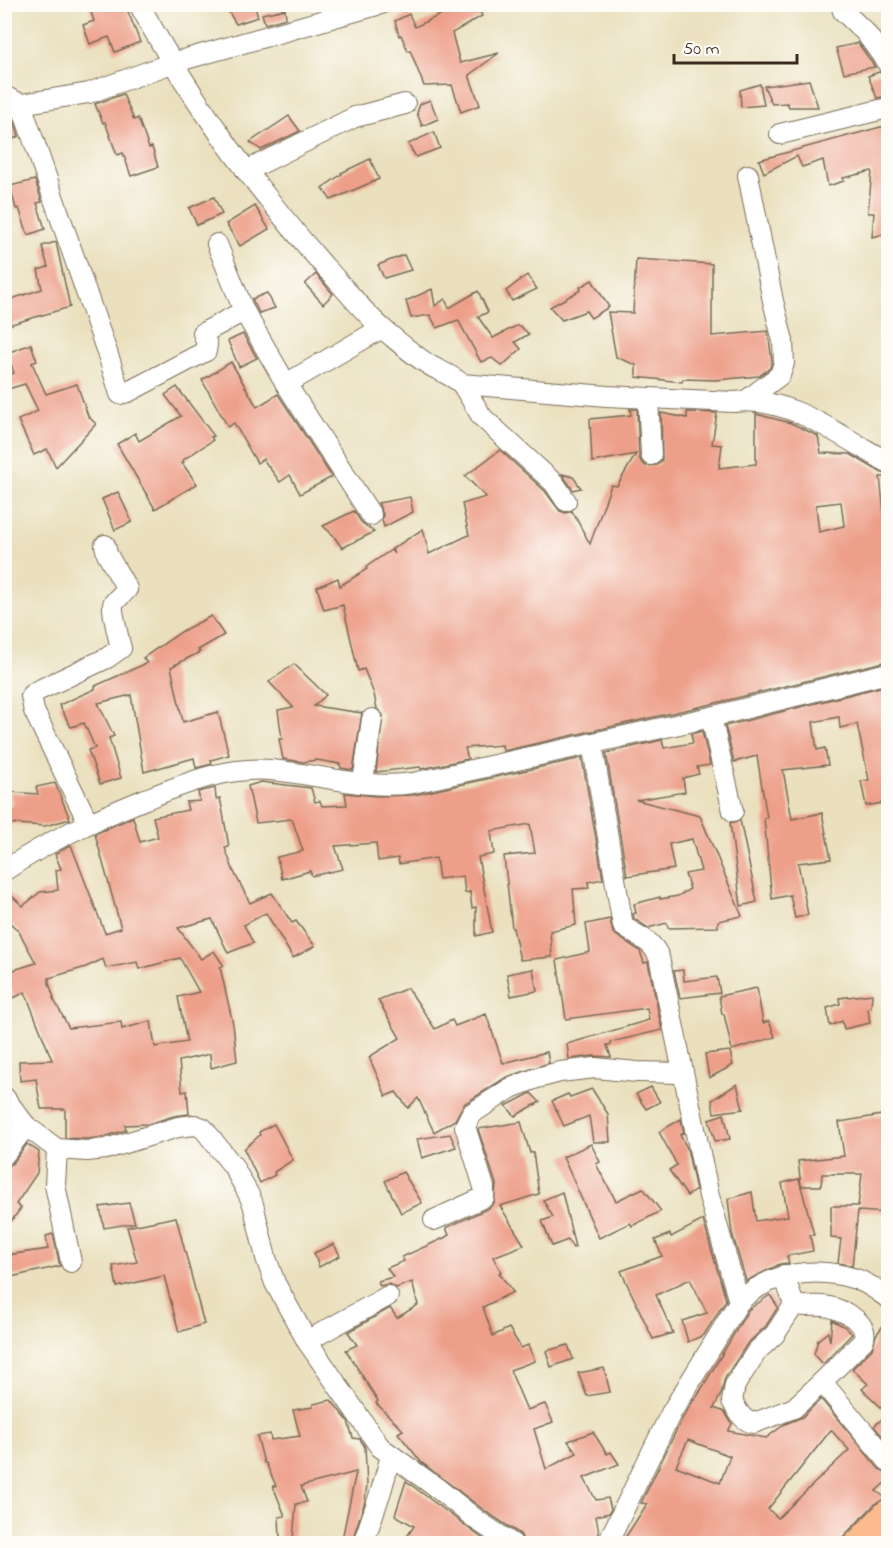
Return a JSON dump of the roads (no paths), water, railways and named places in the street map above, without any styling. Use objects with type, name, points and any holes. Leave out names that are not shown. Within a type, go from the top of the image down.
[{"type":"highway","points":[[861,1544],[888,1516]]},
{"type":"street","points":[[139,4],[172,63],[209,121],[300,239],[382,328],[423,360],[462,384],[482,417],[554,483],[566,501]]},
{"type":"street","points":[[244,311],[203,333],[207,345],[206,351],[120,394],[111,361],[13,100],[89,93],[172,63],[381,4]]},
{"type":"street","points":[[841,4],[843,11],[865,32],[888,64]]},
{"type":"street","points":[[246,171],[355,117],[405,104]]},
{"type":"street","points":[[780,134],[888,108]]},
{"type":"street","points":[[747,400],[780,375],[784,363],[783,341],[748,175]]},
{"type":"street","points":[[217,244],[244,311],[286,384],[372,515]]},
{"type":"street","points":[[286,384],[382,328]]},
{"type":"street","points":[[462,384],[648,398],[735,402],[747,400],[794,410],[829,426],[850,441],[888,462]]},
{"type":"street","points":[[648,398],[651,455]]},
{"type":"street","points":[[88,822],[34,711],[31,696],[121,648],[112,610],[113,604],[128,590],[107,554],[105,545]]},
{"type":"street","points":[[4,871],[29,854],[88,822],[185,783],[228,772],[270,770],[389,785],[413,783],[711,717],[888,673]]},
{"type":"street","points":[[711,717],[733,811]]},
{"type":"street","points":[[363,782],[372,719]]},
{"type":"street","points":[[592,743],[623,926],[632,934],[652,944],[659,957],[709,1196],[739,1302]]},
{"type":"street","points":[[434,1220],[484,1197],[484,1187],[465,1126],[471,1114],[511,1088],[537,1078],[577,1069],[682,1073]]},
{"type":"street","points":[[4,1097],[26,1126],[57,1149],[87,1151],[106,1149],[178,1127],[195,1125],[203,1128],[233,1166],[248,1193],[275,1283],[307,1341],[380,1447],[478,1521],[513,1544]]},
{"type":"street","points":[[4,1155],[26,1126]]},
{"type":"street","points":[[57,1149],[55,1185],[71,1262]]},
{"type":"street","points":[[607,1544],[671,1413],[739,1302],[747,1294],[784,1275],[800,1273],[845,1276],[865,1283],[888,1298]]},
{"type":"street","points":[[784,1275],[794,1305]]},
{"type":"street","points":[[307,1341],[388,1296]]},
{"type":"street","points":[[794,1305],[822,1305],[836,1308],[854,1318],[865,1332],[862,1341],[794,1408],[754,1423],[747,1422],[732,1401],[735,1385],[757,1351],[775,1334],[794,1305]]},
{"type":"street","points":[[822,1382],[888,1461]]},
{"type":"street","points":[[365,1542],[391,1456]]}]
